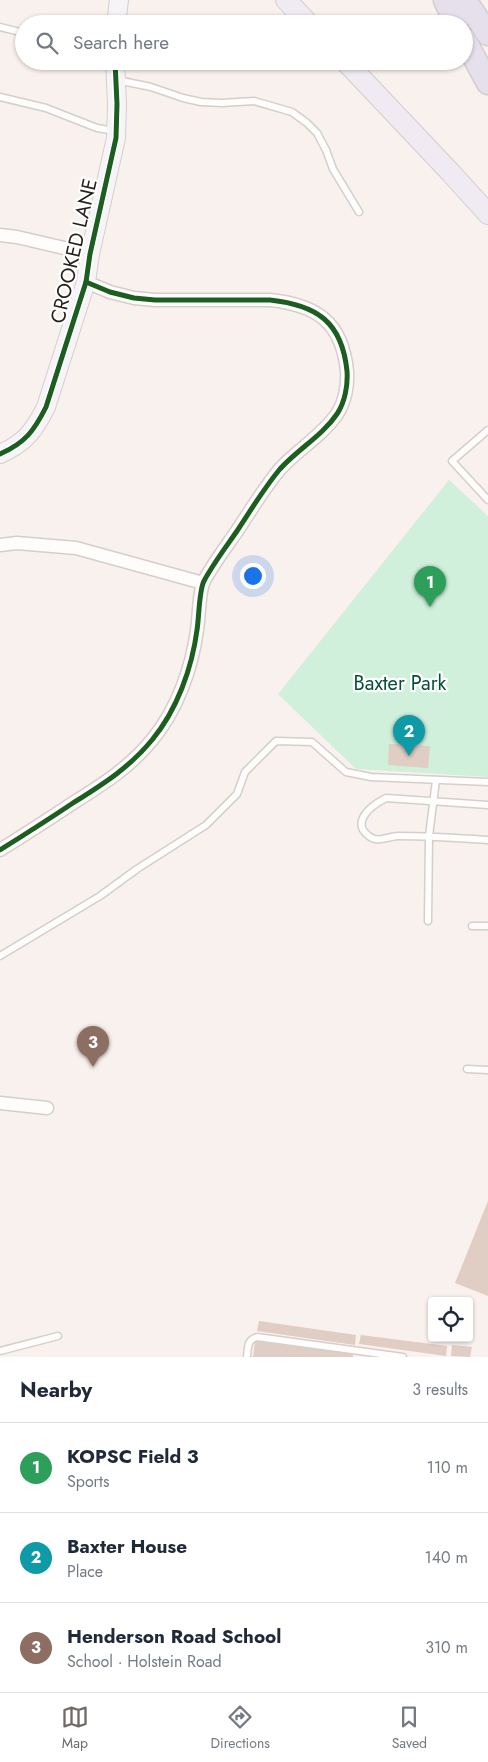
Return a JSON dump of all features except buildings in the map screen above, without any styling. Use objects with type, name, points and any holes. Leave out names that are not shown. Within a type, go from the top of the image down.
[{"type":"highway","points":[[445,0],[452,15]]},
{"type":"highway","points":[[465,0],[488,34]]},
{"type":"highway","points":[[473,55],[488,83]]},
{"type":"main road","points":[[286,0],[300,15]]},
{"type":"main road","points":[[353,70],[488,214]]},
{"type":"street","points":[[117,15],[119,0]]},
{"type":"street","name":"CROOKED LANE","points":[[0,454],[14,448],[27,438],[38,424],[46,407],[86,282],[90,254],[116,131],[115,70]]},
{"type":"street","points":[[0,235],[17,236],[90,254]]},
{"type":"street","points":[[0,850],[118,774],[154,738],[178,697],[194,653],[203,583],[281,468],[321,433],[338,414],[346,387],[347,375],[343,346],[335,330],[326,320],[312,310],[286,301],[141,298],[110,292],[86,282]]},
{"type":"street","points":[[0,545],[17,543],[76,548],[203,583]]},
{"type":"street","points":[[0,1103],[48,1108]]},
{"type":"lane","points":[[0,28],[15,31]]},
{"type":"lane","points":[[116,80],[151,87],[201,102],[254,101],[292,112],[318,134],[333,169],[359,212]]},
{"type":"lane","points":[[0,98],[46,108],[97,128],[116,131]]},
{"type":"lane","points":[[487,432],[452,461],[488,500]]},
{"type":"lane","points":[[0,956],[100,896],[137,869],[206,825],[238,794],[245,772],[276,740],[312,742],[346,772],[371,777],[488,782]]},
{"type":"lane","points":[[428,921],[429,836],[436,780]]},
{"type":"lane","points":[[488,805],[386,798],[372,807],[362,820],[366,833],[375,839],[392,836],[429,836],[488,840]]},
{"type":"lane","points":[[472,926],[488,926]]},
{"type":"lane","points":[[467,1069],[488,1070]]},
{"type":"lane","points":[[0,1351],[58,1336]]},
{"type":"lane","points":[[246,1357],[251,1339],[257,1337],[404,1357]]},
{"type":"green space","name":"Baxter Park","points":[[449,480],[488,516],[488,777],[356,769],[278,694]]},
{"type":"cycle path","points":[[0,454],[22,441],[33,430],[46,407],[86,282],[90,254],[116,138],[115,70]]},
{"type":"cycle path","points":[[0,850],[115,775],[143,750],[161,728],[176,702],[187,674],[195,644],[200,597],[204,581],[274,476],[324,429],[337,414],[344,399],[347,382],[344,354],[333,328],[314,312],[301,306],[270,300],[155,300],[134,298],[110,292],[86,282]]},
{"type":"place","name":"KOPSC Field 3","points":[[430,607]]},
{"type":"place","name":"Baxter House","points":[[409,756]]},
{"type":"place","name":"Henderson Road School","points":[[93,1067]]}]
